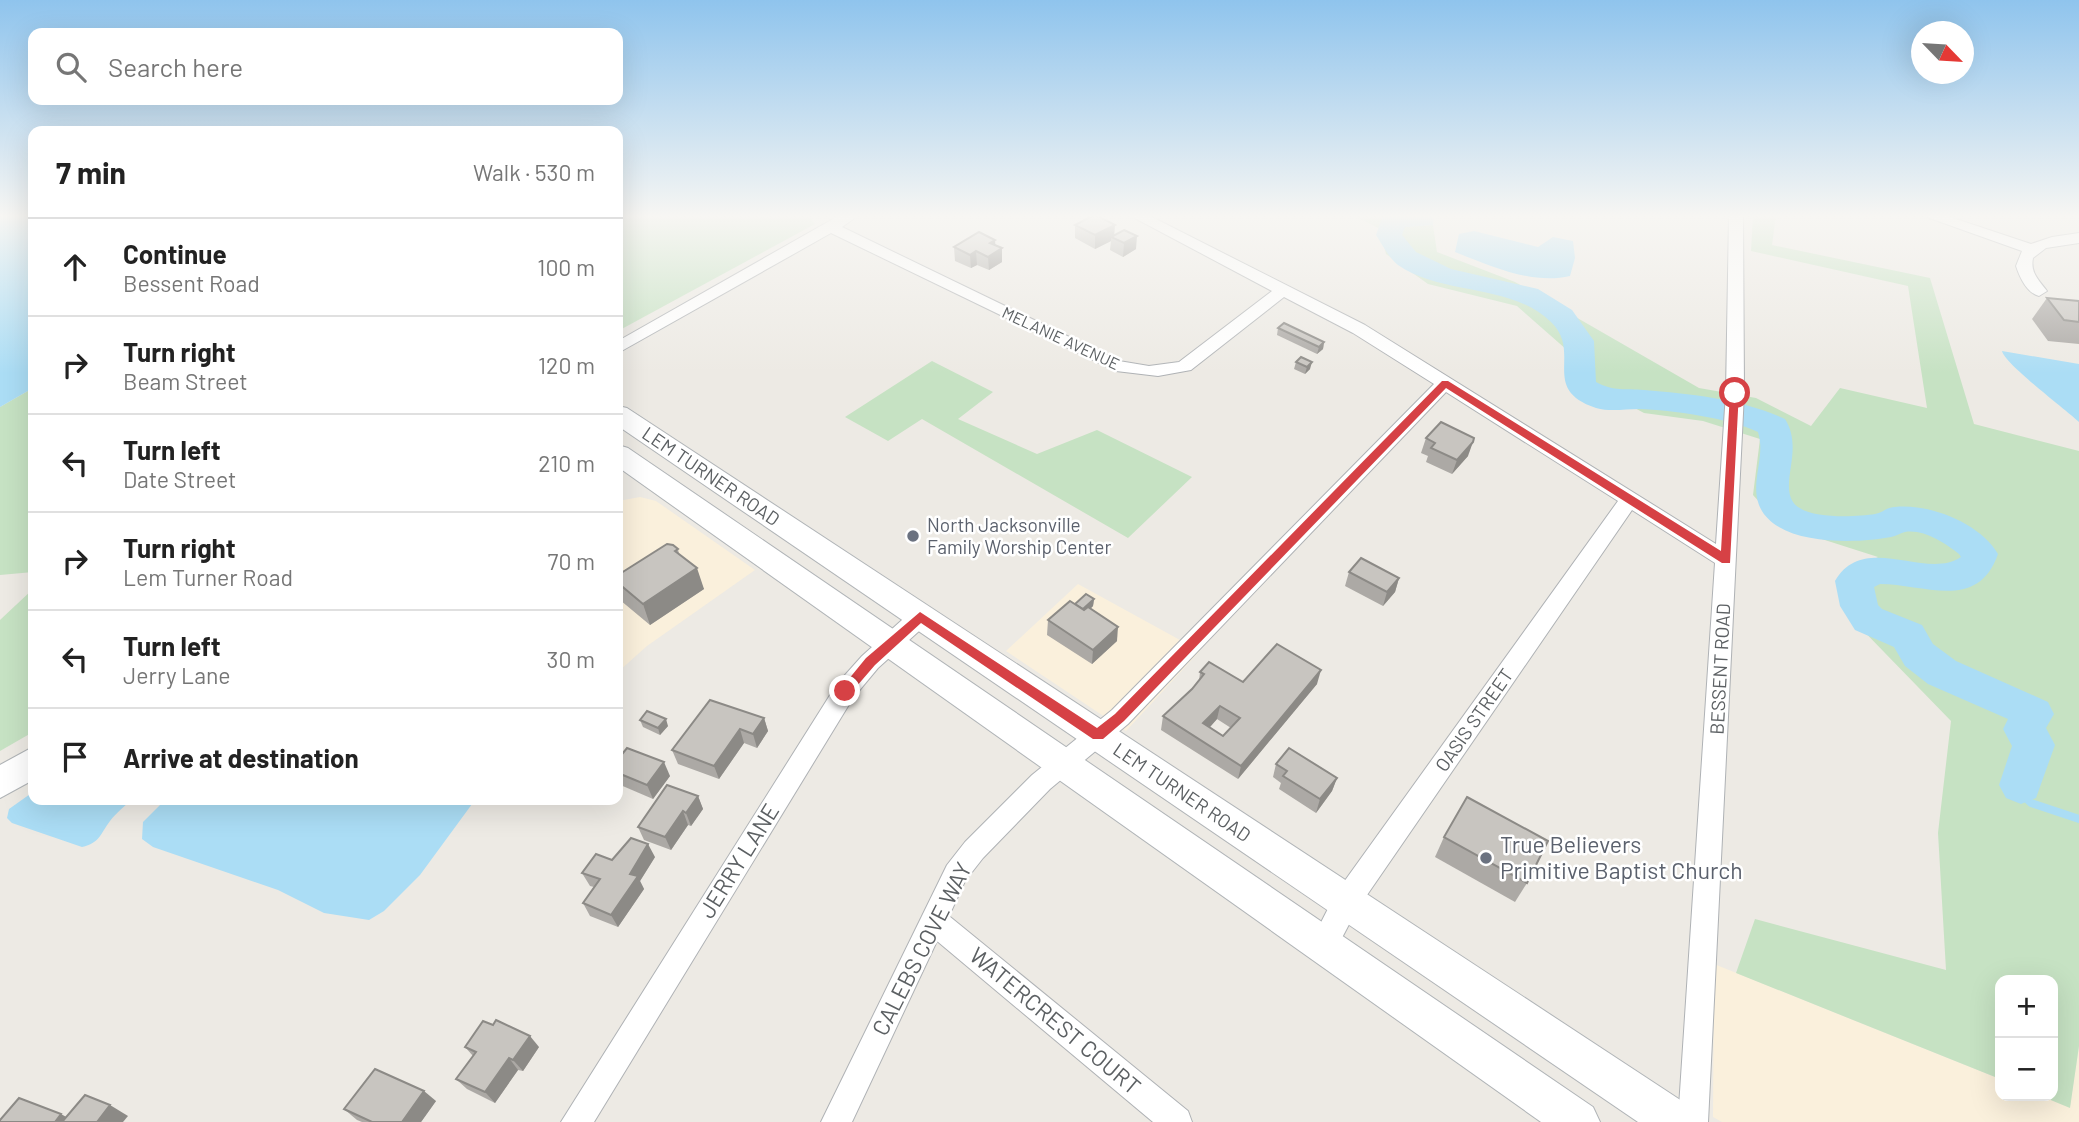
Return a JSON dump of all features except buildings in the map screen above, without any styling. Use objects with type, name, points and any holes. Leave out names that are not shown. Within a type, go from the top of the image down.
[{"type":"main road","name":"LEM TURNER ROAD","points":[[623,417],[1676,1122]]},
{"type":"main road","points":[[626,469],[675,452]]},
{"type":"main road","name":"LEM TURNER ROAD","points":[[626,469],[891,643],[1578,1122]]},
{"type":"main road","points":[[0,783],[28,765]]},
{"type":"street","points":[[623,345],[760,267]]},
{"type":"street","name":"MELANIE AVENUE","points":[[911,267],[1113,365],[1130,370],[1169,371],[1185,366],[1283,290]]},
{"type":"street","points":[[1239,267],[1359,329],[1726,560]]},
{"type":"street","name":"BESSENT ROAD","points":[[1693,1122],[1735,393],[1736,267]]},
{"type":"street","points":[[2024,267],[2026,279],[2039,291]]},
{"type":"street","name":"CALEBS COVE WAY","points":[[836,1122],[956,873],[974,850],[1041,782],[1120,717],[1445,383]]},
{"type":"street","name":"OASIS STREET","points":[[1324,944],[1346,902],[1630,499]]},
{"type":"street","name":"JERRY LANE","points":[[576,1122],[845,691],[920,617]]},
{"type":"street","name":"WATERCREST COURT","points":[[933,920],[1177,1122]]},
{"type":"shaded area","points":[[640,497],[656,501],[755,570],[647,646],[623,668],[623,500]]},
{"type":"shaded area","points":[[1078,584],[1200,651],[1126,731],[1006,651]]},
{"type":"shaded area","points":[[1714,964],[1995,1077],[1995,1101],[2054,1101],[2070,1107],[2079,1046],[2079,1122],[1722,1122],[1713,1117]]},
{"type":"green space","points":[[623,267],[735,267],[623,328]]},
{"type":"green space","points":[[1405,267],[1477,267],[1515,282],[1699,388],[1756,398],[1811,426],[1840,388],[1927,408],[1908,286],[1824,267],[1879,267],[1930,278],[1974,424],[2079,451],[2079,1046],[2070,1108],[2053,1101],[2058,1101],[2058,975],[1995,975],[1995,1077],[1736,973],[1755,919],[1946,970],[1938,833],[1951,721],[1851,618],[1840,576],[1878,557],[1781,526],[1753,495],[1760,439],[1703,421],[1644,413],[1631,406],[1587,400],[1568,385],[1567,350],[1517,306],[1428,284]]},
{"type":"green space","points":[[932,361],[993,392],[958,419],[1037,454],[1097,430],[1192,477],[1128,538],[922,419],[888,441],[845,417]]},
{"type":"green space","points":[[28,391],[28,572],[0,575],[0,407]]},
{"type":"green space","points":[[28,594],[28,735],[0,751],[0,620]]},
{"type":"water","points":[[0,267],[28,267],[28,391],[0,407]]},
{"type":"water","points":[[1572,267],[1570,276],[1556,278],[1526,276],[1497,268]]},
{"type":"water","points":[[2002,351],[2079,364],[2079,422],[2024,376]]},
{"type":"water","points":[[28,796],[28,805],[126,805],[96,840],[82,847],[12,823],[7,818],[9,809]]},
{"type":"water","points":[[160,805],[471,805],[420,875],[384,911],[369,920],[324,913],[278,890],[153,847],[142,839],[143,822]]},
{"type":"waterway","points":[[1426,267],[1442,275],[1528,295],[1562,316],[1579,341],[1581,387],[1605,400],[1641,399],[1717,409],[1752,416],[1773,426],[1778,446],[1773,495],[1778,509],[1789,519],[1822,527],[1842,528],[1890,525],[1895,519],[1931,524],[1962,537],[1980,554],[1976,565],[1959,576],[1945,579],[1880,571],[1854,581],[1856,595],[1868,620],[1908,636],[1919,655],[1942,673],[2005,699],[2033,714],[2024,729],[2034,745],[2021,785]]},
{"type":"waterway","points":[[2021,785],[2021,793],[2031,803],[2079,819]]},
{"type":"place","name":"North Jacksonville Family Worship Center","points":[[913,536]]},
{"type":"place","name":"True Believers Primitive Baptist Church","points":[[1486,858]]},
{"type":"route","points":[[845,691],[870,662],[920,617],[1098,735],[1120,717],[1445,383],[1726,560],[1735,393]]}]
